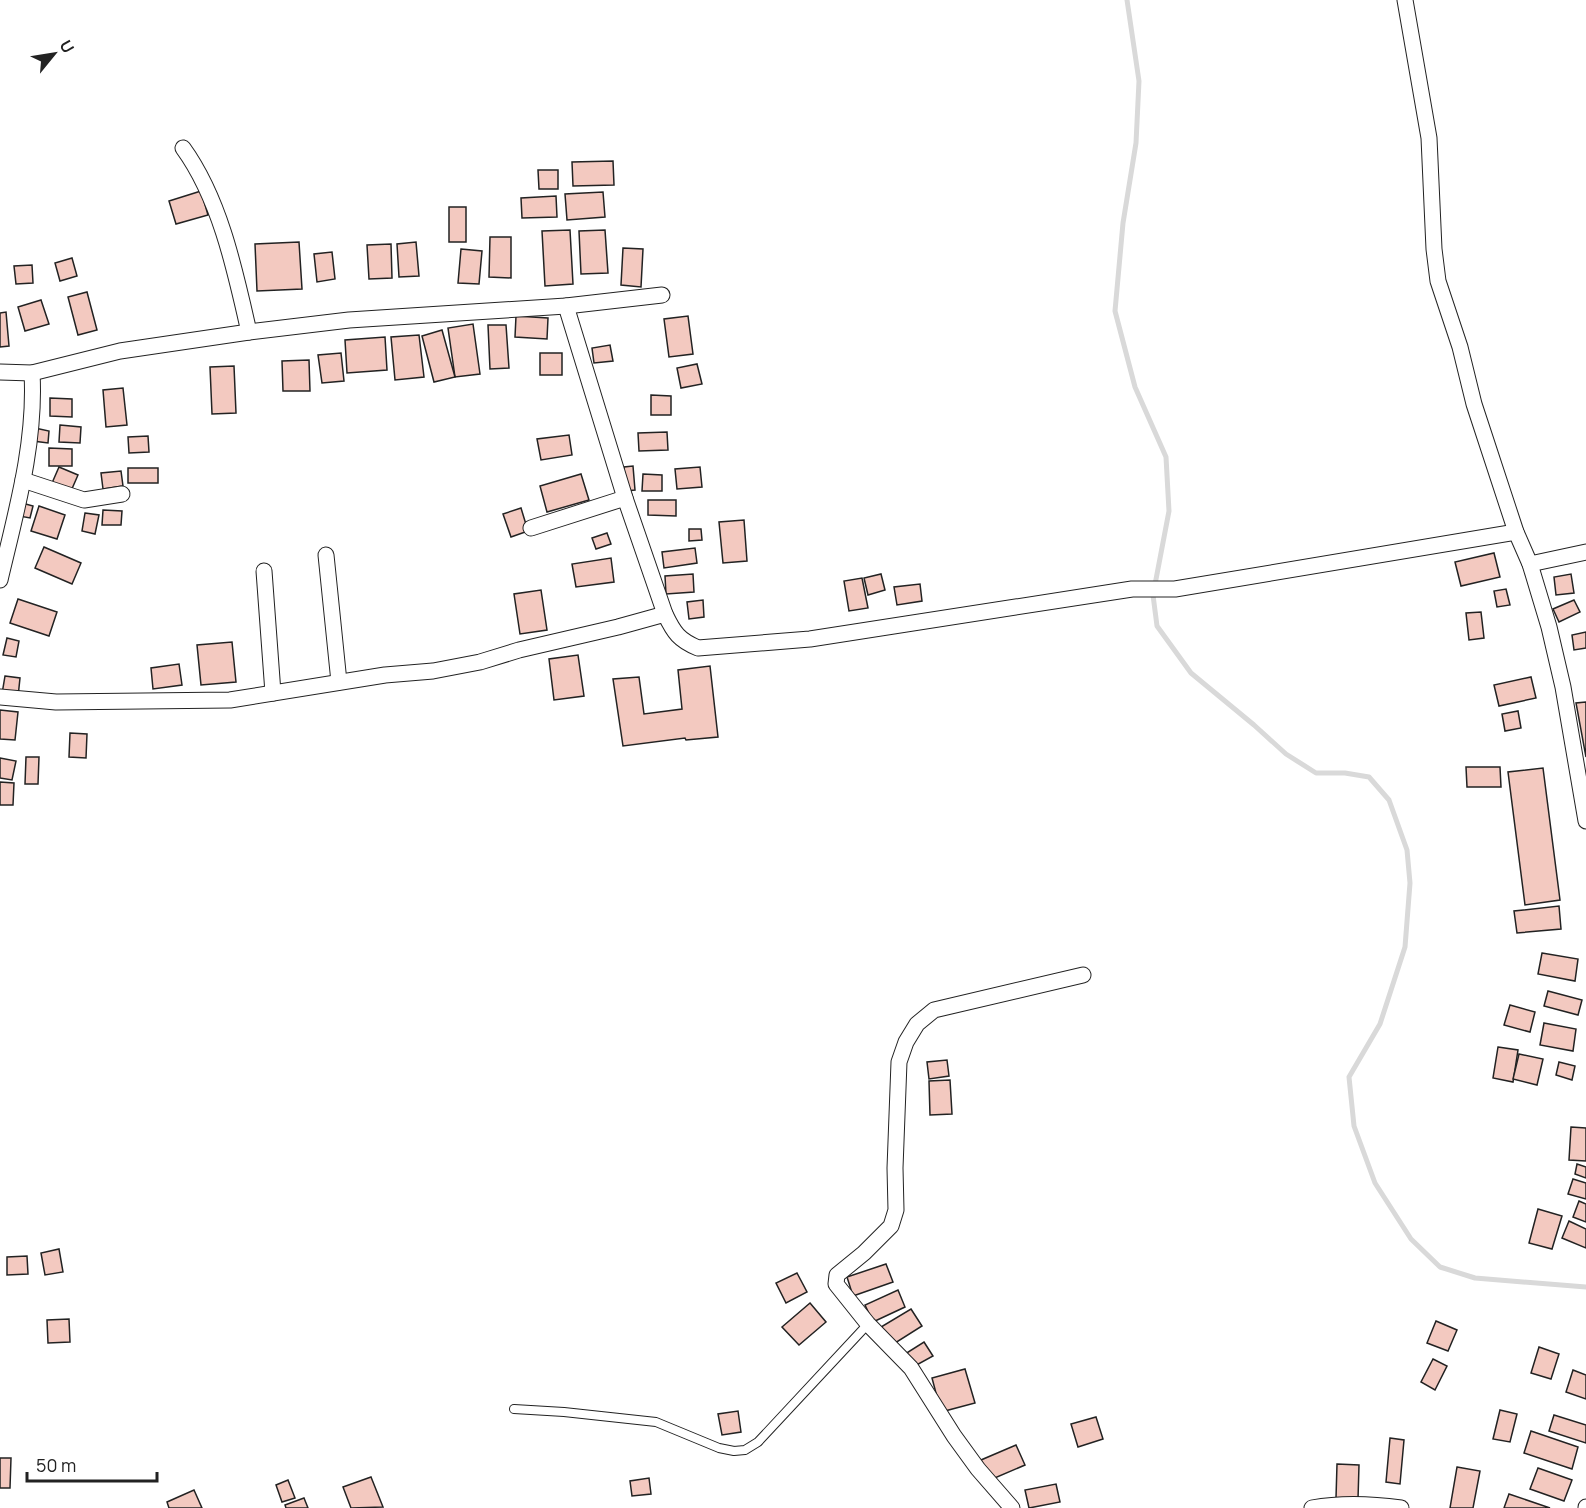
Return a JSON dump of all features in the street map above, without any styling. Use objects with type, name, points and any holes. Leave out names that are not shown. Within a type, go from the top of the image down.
[{"type":"street","points":[[1405,0],[1429,138],[1434,249],[1438,281],[1460,347],[1474,404],[1516,532],[1530,564],[1549,627],[1563,687],[1586,821]]},
{"type":"street","points":[[183,148],[195,164],[209,193],[238,282],[249,332]]},
{"type":"street","points":[[0,372],[32,373],[120,351],[249,332],[360,320],[566,306],[662,295]]},
{"type":"street","points":[[566,306],[625,498],[665,614],[672,629],[683,641],[698,648],[810,639],[1132,589],[1175,589],[1516,532]]},
{"type":"street","points":[[0,580],[23,480],[33,406],[32,373]]},
{"type":"street","points":[[23,480],[84,500],[122,494]]},
{"type":"street","points":[[531,528],[625,498]]},
{"type":"street","points":[[1530,564],[1586,552]]},
{"type":"street","points":[[326,555],[339,682]]},
{"type":"street","points":[[264,571],[273,693]]},
{"type":"street","points":[[0,697],[56,702],[230,700],[385,675],[433,672],[665,614]]},
{"type":"street","points":[[1012,1508],[978,1469],[954,1436],[911,1368],[868,1324],[836,1284],[837,1275],[891,1226],[896,1210],[895,1168],[899,1062],[906,1042],[917,1024],[934,1010],[1083,975]]},
{"type":"street","points":[[1312,1508],[1360,1506],[1401,1508]]},
{"type":"lane","points":[[514,1409],[656,1422],[719,1448],[734,1451],[745,1450],[758,1442],[868,1324]]},
{"type":"building","points":[[613,161],[614,185],[573,186],[572,162]]},
{"type":"building","points":[[538,170],[558,170],[558,189],[539,189]]},
{"type":"building","points":[[201,191],[208,215],[176,224],[169,201]]},
{"type":"building","points":[[603,192],[605,217],[567,220],[565,194]]},
{"type":"building","points":[[556,196],[557,217],[522,218],[521,198]]},
{"type":"building","points":[[449,207],[466,207],[466,242],[449,242]]},
{"type":"building","points":[[570,230],[573,284],[545,286],[542,231]]},
{"type":"building","points":[[605,230],[608,273],[581,274],[579,231]]},
{"type":"building","points":[[490,237],[511,237],[511,278],[489,277]]},
{"type":"building","points":[[299,242],[302,289],[257,291],[255,244]]},
{"type":"building","points":[[416,242],[419,276],[399,277],[397,244]]},
{"type":"building","points":[[391,244],[392,278],[369,279],[367,245]]},
{"type":"building","points":[[623,248],[643,249],[641,287],[621,285]]},
{"type":"building","points":[[461,249],[482,251],[479,284],[458,283]]},
{"type":"building","points":[[332,252],[335,279],[317,282],[314,254]]},
{"type":"building","points":[[72,258],[77,276],[60,281],[55,263]]},
{"type":"building","points":[[32,265],[33,283],[16,284],[14,266]]},
{"type":"building","points":[[87,292],[97,330],[78,335],[68,297]]},
{"type":"building","points":[[41,300],[49,324],[25,331],[18,307]]},
{"type":"building","points":[[6,312],[9,346],[0,347],[0,313]]},
{"type":"building","points":[[516,316],[548,318],[547,339],[515,337]]},
{"type":"building","points":[[688,316],[693,354],[669,357],[664,319]]},
{"type":"building","points":[[473,324],[480,374],[455,377],[448,328]]},
{"type":"building","points":[[488,325],[506,325],[509,368],[490,369]]},
{"type":"building","points":[[442,330],[455,377],[434,382],[422,336]]},
{"type":"building","points":[[419,335],[424,377],[395,380],[391,337]]},
{"type":"building","points":[[385,337],[387,370],[347,373],[345,340]]},
{"type":"building","points":[[610,345],[613,361],[594,363],[592,348]]},
{"type":"building","points":[[341,353],[344,381],[322,383],[318,355]]},
{"type":"building","points":[[540,353],[562,353],[562,375],[540,375]]},
{"type":"building","points":[[309,360],[310,391],[283,391],[282,361]]},
{"type":"building","points":[[697,364],[702,384],[681,388],[677,368]]},
{"type":"building","points":[[234,366],[236,413],[212,414],[210,367]]},
{"type":"building","points":[[123,388],[127,425],[106,427],[103,390]]},
{"type":"building","points":[[651,395],[671,396],[671,415],[651,415]]},
{"type":"building","points":[[50,398],[72,399],[72,417],[50,416]]},
{"type":"building","points":[[60,425],[81,427],[80,443],[59,442]]},
{"type":"building","points":[[35,428],[49,431],[48,443],[33,441]]},
{"type":"building","points":[[667,432],[668,450],[639,451],[638,433]]},
{"type":"building","points":[[569,435],[572,455],[541,460],[537,439]]},
{"type":"building","points":[[148,436],[149,452],[129,453],[128,437]]},
{"type":"building","points":[[49,448],[72,449],[72,466],[49,466]]},
{"type":"building","points":[[633,466],[635,490],[626,491],[624,467]]},
{"type":"building","points":[[59,467],[78,475],[71,491],[52,483]]},
{"type":"building","points":[[700,467],[702,487],[677,489],[675,469]]},
{"type":"building","points":[[128,468],[158,468],[158,483],[128,483]]},
{"type":"building","points":[[121,471],[123,486],[103,489],[101,473]]},
{"type":"building","points":[[581,474],[589,500],[547,512],[540,486]]},
{"type":"building","points":[[643,474],[662,475],[662,491],[642,491]]},
{"type":"building","points":[[648,500],[676,500],[676,516],[648,515]]},
{"type":"building","points":[[22,503],[33,506],[30,518],[19,516]]},
{"type":"building","points":[[39,506],[65,515],[57,539],[31,531]]},
{"type":"building","points":[[521,508],[528,531],[511,537],[503,514]]},
{"type":"building","points":[[103,510],[122,511],[121,525],[102,525]]},
{"type":"building","points":[[85,513],[99,515],[95,534],[82,531]]},
{"type":"building","points":[[744,520],[747,561],[723,563],[719,522]]},
{"type":"building","points":[[689,529],[701,529],[702,540],[689,541]]},
{"type":"building","points":[[607,533],[611,544],[596,549],[592,538]]},
{"type":"building","points":[[44,547],[81,563],[72,584],[35,568]]},
{"type":"building","points":[[695,548],[697,563],[664,568],[662,552]]},
{"type":"building","points":[[1494,553],[1500,577],[1461,586],[1455,562]]},
{"type":"building","points":[[611,558],[614,582],[576,587],[572,564]]},
{"type":"building","points":[[693,574],[694,592],[666,594],[665,576]]},
{"type":"building","points":[[881,574],[885,590],[868,595],[864,578]]},
{"type":"building","points":[[1571,574],[1574,593],[1556,595],[1554,577]]},
{"type":"building","points":[[862,578],[868,608],[849,611],[844,581]]},
{"type":"building","points":[[920,584],[922,601],[897,605],[894,587]]},
{"type":"building","points":[[1506,589],[1510,605],[1497,607],[1494,591]]},
{"type":"building","points":[[541,590],[547,630],[520,634],[514,594]]},
{"type":"building","points":[[18,599],[57,612],[49,636],[10,623]]},
{"type":"building","points":[[703,600],[704,617],[689,619],[687,602]]},
{"type":"building","points":[[1574,600],[1580,612],[1559,622],[1553,609]]},
{"type":"building","points":[[1481,612],[1484,638],[1469,640],[1466,613]]},
{"type":"building","points":[[1586,632],[1586,648],[1574,650],[1572,635]]},
{"type":"building","points":[[7,638],[19,641],[16,657],[3,655]]},
{"type":"building","points":[[232,642],[236,682],[201,685],[197,645]]},
{"type":"building","points":[[578,655],[584,696],[554,700],[549,659]]},
{"type":"building","points":[[179,664],[182,685],[153,689],[151,668]]},
{"type":"building","points":[[710,666],[718,737],[686,740],[685,738],[623,746],[613,679],[639,677],[644,714],[682,709],[678,670]]},
{"type":"building","points":[[5,676],[20,678],[18,697],[2,694]]},
{"type":"building","points":[[1531,677],[1536,698],[1499,706],[1494,685]]},
{"type":"building","points":[[1586,702],[1586,757],[1576,703]]},
{"type":"building","points":[[0,710],[18,712],[15,740],[0,739]]},
{"type":"building","points":[[1518,711],[1521,728],[1505,731],[1502,714]]},
{"type":"building","points":[[70,733],[87,734],[86,758],[69,757]]},
{"type":"building","points":[[26,757],[39,757],[38,784],[25,784]]},
{"type":"building","points":[[0,758],[16,761],[12,780],[0,778]]},
{"type":"building","points":[[1466,767],[1500,767],[1501,787],[1467,787]]},
{"type":"building","points":[[1543,768],[1560,900],[1525,905],[1508,772]]},
{"type":"building","points":[[0,782],[14,783],[13,805],[0,805]]},
{"type":"building","points":[[1559,906],[1561,929],[1517,933],[1514,911]]},
{"type":"building","points":[[1542,953],[1578,959],[1575,981],[1538,974]]},
{"type":"building","points":[[1548,991],[1582,1000],[1578,1015],[1544,1006]]},
{"type":"building","points":[[1510,1005],[1535,1012],[1530,1032],[1504,1025]]},
{"type":"building","points":[[1544,1023],[1576,1029],[1573,1051],[1540,1045]]},
{"type":"building","points":[[1498,1047],[1518,1050],[1513,1082],[1493,1078]]},
{"type":"building","points":[[1519,1054],[1543,1059],[1537,1085],[1513,1079]]},
{"type":"building","points":[[947,1060],[949,1076],[929,1079],[927,1062]]},
{"type":"building","points":[[1559,1062],[1575,1066],[1572,1080],[1556,1075]]},
{"type":"building","points":[[950,1080],[952,1114],[930,1115],[929,1081]]},
{"type":"building","points":[[1571,1127],[1586,1128],[1586,1161],[1569,1160]]},
{"type":"building","points":[[1577,1164],[1586,1167],[1586,1178],[1575,1174]]},
{"type":"building","points":[[1573,1179],[1586,1183],[1586,1199],[1568,1194]]},
{"type":"building","points":[[1579,1201],[1586,1204],[1586,1222],[1573,1217]]},
{"type":"building","points":[[1538,1209],[1562,1216],[1552,1249],[1529,1243]]},
{"type":"building","points":[[1569,1221],[1586,1229],[1586,1248],[1562,1238]]},
{"type":"building","points":[[59,1249],[63,1272],[45,1275],[41,1253]]},
{"type":"building","points":[[27,1256],[28,1274],[7,1275],[7,1257]]},
{"type":"building","points":[[886,1264],[893,1282],[853,1296],[847,1277]]},
{"type":"building","points":[[797,1273],[807,1292],[786,1303],[776,1283]]},
{"type":"building","points":[[898,1290],[905,1307],[873,1322],[865,1305]]},
{"type":"building","points":[[810,1303],[826,1322],[799,1345],[782,1327]]},
{"type":"building","points":[[911,1309],[922,1326],[892,1345],[881,1327]]},
{"type":"building","points":[[69,1319],[70,1342],[48,1343],[47,1320]]},
{"type":"building","points":[[1436,1321],[1457,1330],[1448,1351],[1427,1343]]},
{"type":"building","points":[[924,1342],[933,1356],[913,1367],[905,1354]]},
{"type":"building","points":[[1539,1347],[1559,1354],[1551,1379],[1531,1373]]},
{"type":"building","points":[[1433,1359],[1447,1366],[1435,1390],[1421,1382]]},
{"type":"building","points":[[965,1369],[975,1403],[941,1412],[932,1378]]},
{"type":"building","points":[[1573,1370],[1586,1375],[1586,1399],[1566,1392]]},
{"type":"building","points":[[1500,1410],[1517,1414],[1510,1442],[1493,1439]]},
{"type":"building","points":[[738,1411],[741,1432],[722,1435],[718,1414]]},
{"type":"building","points":[[1554,1415],[1586,1425],[1586,1443],[1549,1431]]},
{"type":"building","points":[[1096,1417],[1103,1439],[1078,1447],[1071,1424]]},
{"type":"building","points":[[1531,1431],[1578,1447],[1572,1469],[1524,1453]]},
{"type":"building","points":[[1390,1438],[1404,1440],[1400,1484],[1386,1482]]},
{"type":"building","points":[[1016,1445],[1025,1465],[990,1480],[981,1460]]},
{"type":"building","points":[[0,1458],[11,1458],[10,1488],[0,1488]]},
{"type":"building","points":[[1337,1464],[1359,1465],[1358,1499],[1336,1498]]},
{"type":"building","points":[[1457,1467],[1480,1471],[1473,1508],[1450,1508]]},
{"type":"building","points":[[1538,1468],[1572,1480],[1564,1501],[1530,1489]]},
{"type":"building","points":[[371,1477],[383,1507],[351,1508],[343,1487]]},
{"type":"building","points":[[649,1478],[651,1494],[632,1496],[630,1481]]},
{"type":"building","points":[[288,1480],[295,1498],[282,1502],[276,1485]]},
{"type":"building","points":[[1056,1484],[1060,1502],[1029,1508],[1025,1490]]},
{"type":"building","points":[[194,1490],[202,1508],[169,1508],[167,1502]]},
{"type":"building","points":[[1509,1494],[1550,1508],[1504,1508]]},
{"type":"building","points":[[304,1498],[308,1508],[286,1508],[285,1505]]},
{"type":"waterway","points":[[1127,0],[1139,81],[1136,143],[1123,223],[1115,311],[1135,387],[1166,457],[1169,511],[1153,595],[1157,626],[1191,673],[1286,754],[1316,773],[1345,773],[1369,777],[1389,800],[1407,850],[1410,883],[1405,947],[1380,1024],[1349,1077],[1354,1126],[1375,1183],[1411,1239],[1440,1267],[1475,1278],[1586,1287]]}]
